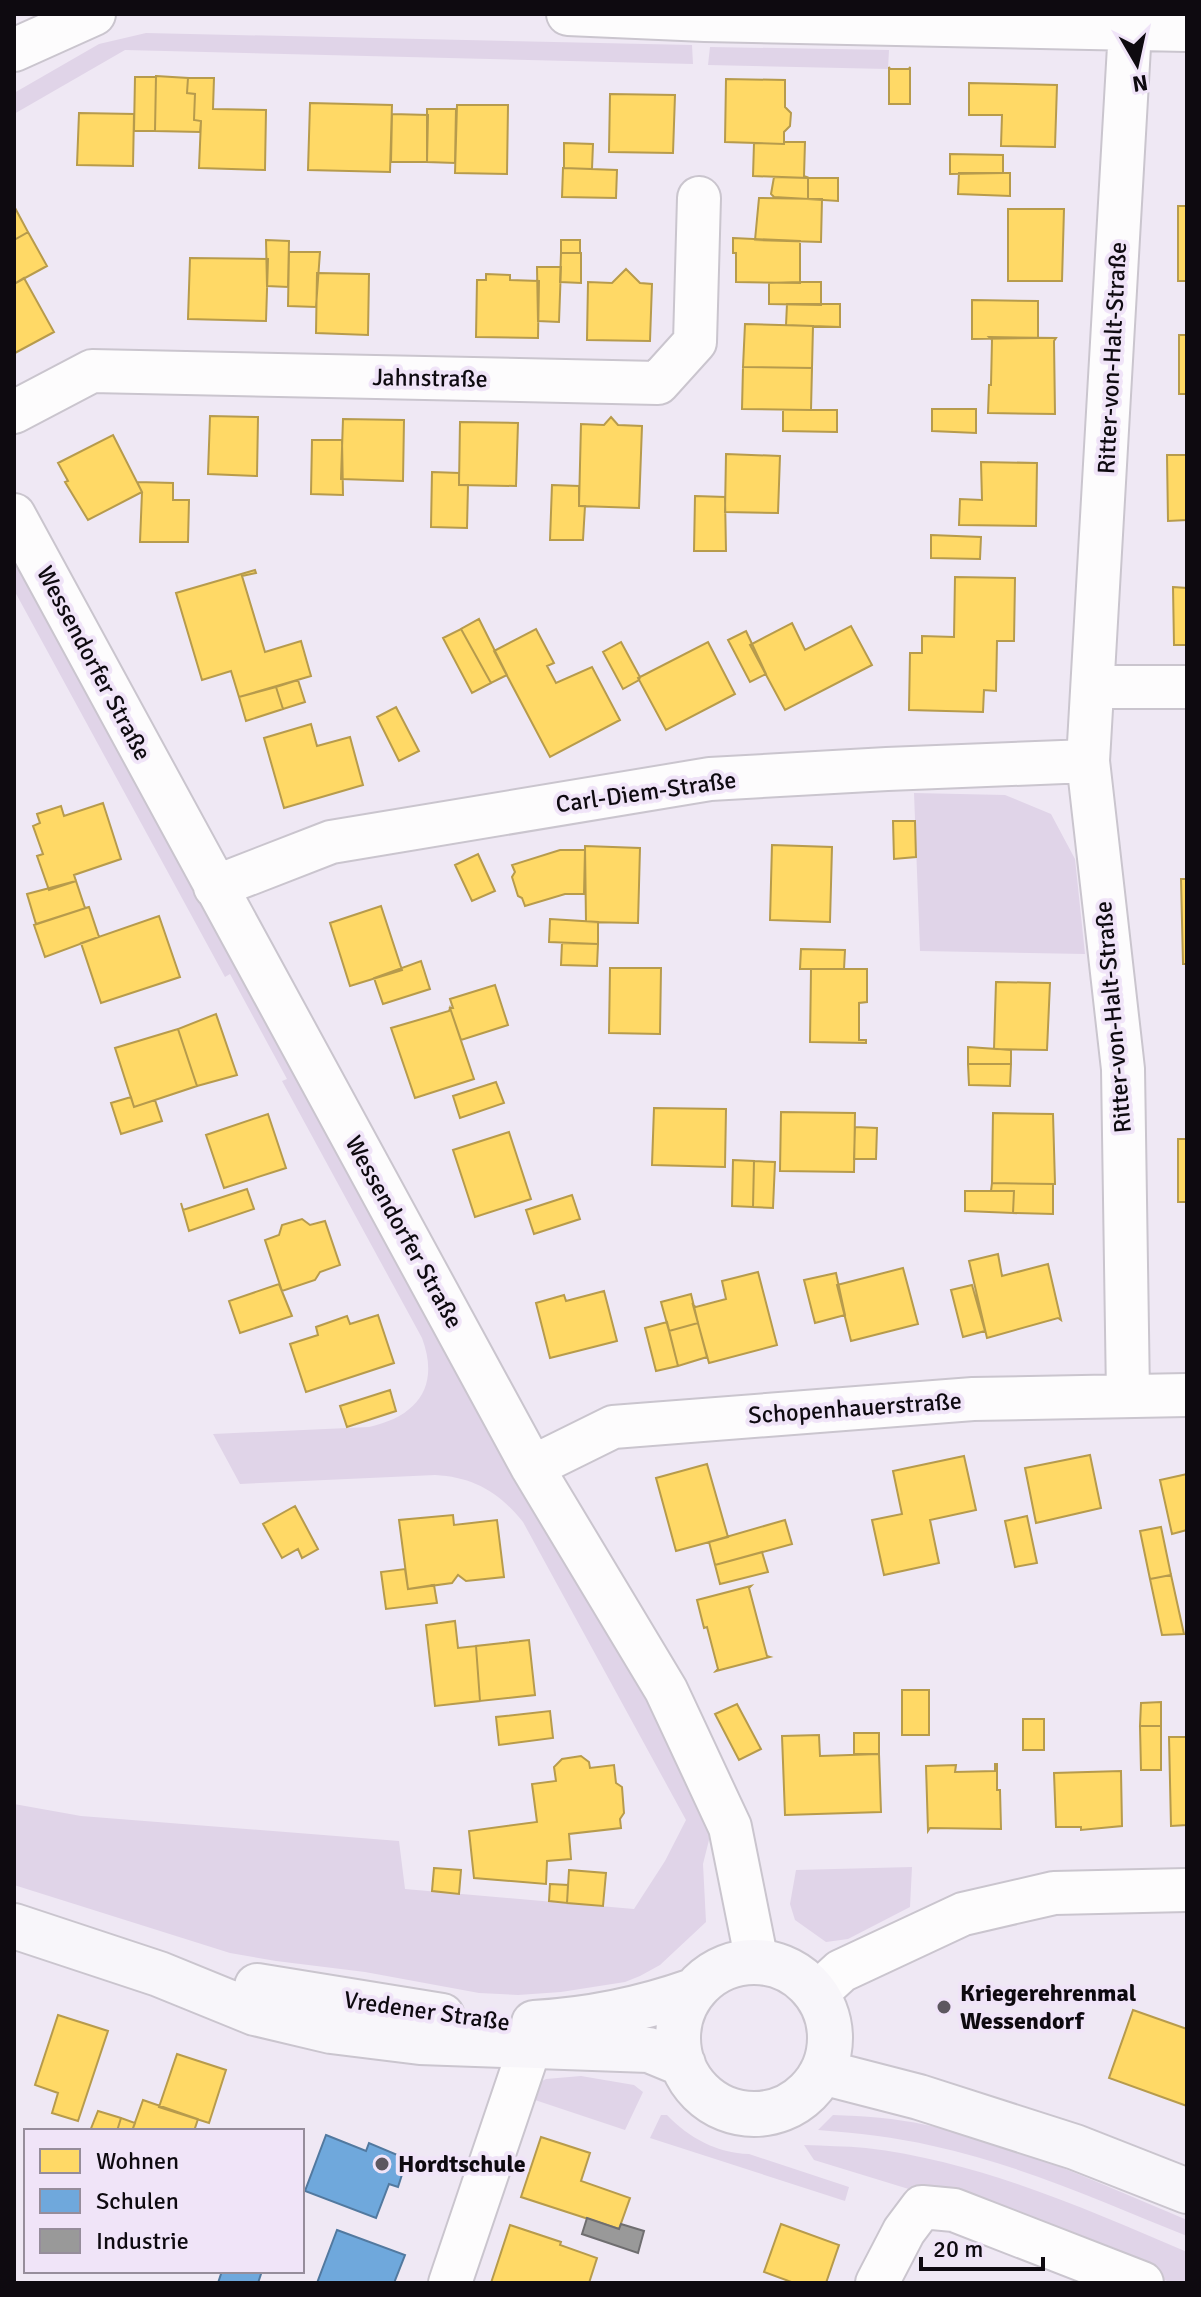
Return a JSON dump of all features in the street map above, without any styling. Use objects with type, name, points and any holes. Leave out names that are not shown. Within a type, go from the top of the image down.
[{"type":"street","points":[[14,50],[94,14]]},
{"type":"street","points":[[568,14],[705,20],[1187,30]]},
{"type":"street","name":"Ritter-von-Halt-Straße","points":[[1128,1395],[1123,1069],[1088,761],[1130,29]]},
{"type":"street","name":"Jahnstraße","points":[[14,412],[92,371],[658,383],[695,342],[699,198]]},
{"type":"street","name":"Wessendorfer Straße","points":[[14,515],[532,1467],[666,1690],[730,1827],[757,1962]]},
{"type":"street","points":[[1093,687],[1187,687]]},
{"type":"street","name":"Carl-Diem-Straße","points":[[215,887],[331,842],[710,779],[1088,761]]},
{"type":"street","name":"Schopenhauerstraße","points":[[532,1467],[613,1427],[973,1399],[1187,1395]]},
{"type":"street","points":[[816,1994],[841,1971],[963,1914],[1054,1893],[1187,1890]]},
{"type":"street","name":"Vredener Straße","points":[[14,1926],[159,1974],[255,2013],[331,2031],[420,2042],[535,2033],[649,2050],[683,2064]]},
{"type":"street","points":[[757,1962],[782,1967],[799,1977],[816,1994],[826,2012],[830,2031],[829,2051],[822,2072],[806,2093],[786,2107],[763,2114],[734,2112],[714,2103],[698,2090],[679,2051],[682,2011],[693,1991],[708,1977],[728,1967],[757,1962]]},
{"type":"street","name":"Vredener Straße","points":[[535,2033],[561,2022],[654,2005],[693,1991]]},
{"type":"street","points":[[450,2283],[535,2033]]},
{"type":"street","points":[[822,2072],[919,2097],[1061,2142],[1187,2191]]},
{"type":"street","points":[[877,2283],[904,2231],[922,2207],[954,2210],[1142,2283]]},
{"type":"shaded area","points":[[146,33],[692,45],[693,64],[125,50],[14,114],[14,93],[99,44]]},
{"type":"shaded area","points":[[710,47],[889,50],[888,69],[708,65]]},
{"type":"shaded area","points":[[14,546],[642,1685],[711,1832],[703,1864],[706,1922],[660,1965],[640,1976],[625,1982],[561,1992],[518,1995],[479,1993],[365,1972],[230,1953],[14,1885],[14,1804],[81,1816],[399,1841],[405,1889],[634,1909],[665,1861],[686,1820],[523,1522],[495,1494],[461,1479],[435,1475],[240,1484],[213,1434],[369,1427],[386,1422],[412,1407],[421,1396],[428,1371],[427,1355],[422,1338],[282,1081],[287,1079],[230,974],[225,977],[14,590]]},
{"type":"shaded area","points":[[914,793],[1005,795],[1051,814],[1075,859],[1085,954],[920,951]]},
{"type":"shaded area","points":[[912,1867],[910,1907],[848,1939],[826,1942],[795,1920],[790,1904],[796,1870]]},
{"type":"shaded area","points":[[581,2076],[634,2085],[643,2092],[625,2130],[535,2100],[540,2082]]},
{"type":"shaded area","points":[[661,2115],[667,2115],[694,2137],[715,2147],[749,2154],[849,2187],[845,2201],[650,2138]]},
{"type":"shaded area","points":[[833,2115],[914,2123],[992,2142],[1091,2179],[1187,2220],[1187,2236],[998,2163],[919,2143],[818,2130]]},
{"type":"shaded area","points":[[804,2145],[908,2154],[1030,2188],[1187,2252],[1187,2283],[1172,2283],[1036,2228],[814,2160]]},
{"type":"building: Wohnen","points":[[889,67],[910,67],[910,104],[889,104]]},
{"type":"building: Wohnen","points":[[156,76],[188,78],[187,93],[195,94],[194,120],[201,121],[200,132],[155,131]]},
{"type":"building: Wohnen","points":[[135,77],[156,77],[155,131],[134,131]]},
{"type":"building: Wohnen","points":[[188,78],[214,78],[213,109],[266,110],[265,170],[199,168],[201,121],[194,120],[195,94],[187,93]]},
{"type":"building: Wohnen","points":[[726,79],[785,80],[785,107],[791,113],[790,126],[784,132],[784,144],[725,142]]},
{"type":"building: Wohnen","points":[[969,83],[1057,85],[1055,147],[1001,146],[1002,115],[969,115]]},
{"type":"building: Wohnen","points":[[610,94],[675,95],[673,153],[609,152]]},
{"type":"building: Wohnen","points":[[310,103],[392,105],[390,172],[308,170]]},
{"type":"building: Wohnen","points":[[457,105],[508,105],[507,174],[455,173]]},
{"type":"building: Wohnen","points":[[427,109],[456,109],[455,163],[427,162]]},
{"type":"building: Wohnen","points":[[79,113],[134,114],[133,166],[77,165]]},
{"type":"building: Wohnen","points":[[392,114],[428,115],[427,162],[391,162]]},
{"type":"building: Wohnen","points":[[805,142],[804,176],[809,178],[753,176],[754,143]]},
{"type":"building: Wohnen","points":[[564,143],[593,144],[592,169],[564,168]]},
{"type":"building: Wohnen","points":[[950,154],[1003,155],[1003,173],[950,174]]},
{"type":"building: Wohnen","points":[[563,168],[617,170],[616,198],[562,197]]},
{"type":"building: Wohnen","points":[[959,173],[1010,173],[1010,196],[958,194]]},
{"type":"building: Wohnen","points":[[774,177],[808,178],[808,199],[774,197],[771,194]]},
{"type":"building: Wohnen","points":[[808,178],[838,178],[838,201],[808,199]]},
{"type":"building: Wohnen","points":[[759,198],[822,199],[821,242],[755,240]]},
{"type":"building: Wohnen","points":[[14,206],[28,232],[14,240]]},
{"type":"building: Wohnen","points":[[1178,206],[1187,206],[1187,281],[1178,281]]},
{"type":"building: Wohnen","points":[[1008,209],[1064,209],[1062,281],[1008,281]]},
{"type":"building: Wohnen","points":[[28,232],[47,266],[14,284],[14,240]]},
{"type":"building: Wohnen","points":[[733,238],[800,241],[800,283],[736,282]]},
{"type":"building: Wohnen","points":[[266,240],[289,241],[288,287],[267,286]]},
{"type":"building: Wohnen","points":[[561,240],[580,240],[580,253],[561,253]]},
{"type":"building: Wohnen","points":[[289,252],[320,252],[316,307],[288,306]]},
{"type":"building: Wohnen","points":[[561,253],[581,253],[581,283],[560,282]]},
{"type":"building: Wohnen","points":[[190,258],[268,259],[266,321],[188,319]]},
{"type":"building: Wohnen","points":[[537,267],[561,267],[559,322],[538,321]]},
{"type":"building: Wohnen","points":[[626,269],[640,283],[652,284],[650,341],[587,340],[588,282],[612,283]]},
{"type":"building: Wohnen","points":[[317,273],[369,274],[368,335],[316,333]]},
{"type":"building: Wohnen","points":[[486,274],[510,275],[510,280],[539,281],[538,338],[476,337],[477,280],[486,280]]},
{"type":"building: Wohnen","points":[[24,278],[54,332],[15,353],[14,284]]},
{"type":"building: Wohnen","points":[[821,282],[821,305],[769,304],[769,283]]},
{"type":"building: Wohnen","points":[[972,300],[1038,301],[1038,338],[972,339]]},
{"type":"building: Wohnen","points":[[787,304],[840,304],[840,327],[786,325]]},
{"type":"building: Wohnen","points":[[745,324],[813,326],[812,368],[743,367]]},
{"type":"building: Wohnen","points":[[1179,335],[1187,335],[1187,394],[1179,394]]},
{"type":"building: Wohnen","points":[[989,337],[1056,338],[1055,414],[988,413],[992,340]]},
{"type":"building: Wohnen","points":[[743,367],[812,368],[811,410],[742,409]]},
{"type":"building: Wohnen","points":[[932,409],[976,409],[976,433],[932,431]]},
{"type":"building: Wohnen","points":[[783,410],[837,410],[837,432],[783,431]]},
{"type":"building: Wohnen","points":[[210,416],[258,417],[257,476],[208,474]]},
{"type":"building: Wohnen","points":[[611,417],[618,425],[642,426],[639,508],[579,506],[581,424],[604,425]]},
{"type":"building: Wohnen","points":[[343,419],[404,420],[403,481],[341,479]]},
{"type":"building: Wohnen","points":[[460,422],[518,423],[516,486],[459,485]]},
{"type":"building: Wohnen","points":[[113,435],[142,492],[88,520],[65,482],[68,481],[58,463]]},
{"type":"building: Wohnen","points":[[312,440],[342,440],[343,495],[311,494]]},
{"type":"building: Wohnen","points":[[726,454],[780,456],[778,513],[725,512]]},
{"type":"building: Wohnen","points":[[1167,455],[1187,455],[1187,520],[1168,521]]},
{"type":"building: Wohnen","points":[[981,462],[1037,463],[1036,526],[959,525],[960,499],[982,500]]},
{"type":"building: Wohnen","points":[[432,472],[459,473],[459,485],[468,485],[467,528],[431,527]]},
{"type":"building: Wohnen","points":[[137,482],[173,483],[173,500],[189,500],[188,542],[140,542],[142,492]]},
{"type":"building: Wohnen","points":[[552,485],[579,486],[579,506],[585,506],[583,540],[550,540]]},
{"type":"building: Wohnen","points":[[695,496],[725,497],[726,551],[694,551]]},
{"type":"building: Wohnen","points":[[931,535],[981,537],[980,559],[931,558]]},
{"type":"building: Wohnen","points":[[255,570],[256,573],[242,576],[265,652],[301,641],[311,676],[239,697],[231,671],[202,680],[176,593]]},
{"type":"building: Wohnen","points":[[955,577],[1015,578],[1014,641],[997,641],[996,691],[984,690],[983,712],[909,710],[910,653],[922,653],[922,636],[954,637]]},
{"type":"building: Wohnen","points":[[1173,587],[1187,588],[1187,645],[1174,645]]},
{"type":"building: Wohnen","points":[[479,619],[507,675],[491,683],[461,629]]},
{"type":"building: Wohnen","points":[[792,623],[805,650],[851,626],[872,665],[785,710],[750,645]]},
{"type":"building: Wohnen","points":[[461,629],[491,683],[472,693],[443,638]]},
{"type":"building: Wohnen","points":[[536,629],[554,663],[547,666],[556,683],[592,667],[620,720],[550,757],[494,651]]},
{"type":"building: Wohnen","points":[[746,631],[766,674],[750,682],[728,640]]},
{"type":"building: Wohnen","points":[[621,642],[640,677],[623,689],[603,652]]},
{"type":"building: Wohnen","points":[[708,642],[735,694],[666,730],[638,678]]},
{"type":"building: Wohnen","points":[[298,680],[305,702],[283,709],[276,687]]},
{"type":"building: Wohnen","points":[[276,687],[283,709],[246,721],[239,697]]},
{"type":"building: Wohnen","points":[[396,707],[419,751],[399,761],[377,717]]},
{"type":"building: Wohnen","points":[[311,724],[317,746],[350,737],[363,785],[284,808],[264,738]]},
{"type":"building: Wohnen","points":[[103,803],[121,859],[74,875],[76,881],[49,890],[37,856],[43,854],[33,826],[40,823],[37,814],[61,806],[64,816]]},
{"type":"building: Wohnen","points":[[893,821],[915,821],[916,857],[894,859]]},
{"type":"building: Wohnen","points":[[772,845],[832,847],[830,922],[770,920]]},
{"type":"building: Wohnen","points":[[585,846],[640,848],[638,923],[586,922]]},
{"type":"building: Wohnen","points":[[560,850],[585,850],[584,894],[565,894],[525,906],[518,896],[512,865]]},
{"type":"building: Wohnen","points":[[478,854],[495,891],[472,901],[455,865]]},
{"type":"building: Wohnen","points":[[1181,879],[1187,879],[1187,964],[1183,964]]},
{"type":"building: Wohnen","points":[[76,881],[85,908],[89,907],[36,924],[27,894]]},
{"type":"building: Wohnen","points":[[381,906],[402,970],[350,986],[330,923]]},
{"type":"building: Wohnen","points":[[89,907],[99,937],[45,957],[34,925]]},
{"type":"building: Wohnen","points":[[159,916],[180,977],[101,1003],[81,943]]},
{"type":"building: Wohnen","points":[[550,919],[598,922],[598,944],[549,942]]},
{"type":"building: Wohnen","points":[[562,943],[598,944],[597,966],[561,965]]},
{"type":"building: Wohnen","points":[[801,949],[845,950],[844,969],[800,969]]},
{"type":"building: Wohnen","points":[[421,961],[430,989],[383,1004],[374,978]]},
{"type":"building: Wohnen","points":[[610,968],[661,968],[660,1034],[609,1033]]},
{"type":"building: Wohnen","points":[[811,969],[867,969],[867,1002],[859,1003],[859,1040],[866,1040],[866,1043],[810,1042]]},
{"type":"building: Wohnen","points":[[996,982],[1050,983],[1047,1050],[994,1049]]},
{"type":"building: Wohnen","points":[[495,985],[508,1025],[461,1040],[450,999]]},
{"type":"building: Wohnen","points":[[450,1008],[474,1079],[415,1098],[391,1028],[449,1011]]},
{"type":"building: Wohnen","points":[[216,1014],[237,1075],[197,1086],[178,1029]]},
{"type":"building: Wohnen","points":[[178,1029],[197,1086],[134,1107],[115,1048]]},
{"type":"building: Wohnen","points":[[968,1047],[1011,1050],[1011,1064],[968,1064]]},
{"type":"building: Wohnen","points":[[968,1064],[1011,1064],[1010,1086],[969,1085]]},
{"type":"building: Wohnen","points":[[496,1082],[504,1103],[460,1118],[453,1096]]},
{"type":"building: Wohnen","points":[[131,1097],[134,1107],[155,1100],[162,1121],[121,1134],[111,1103]]},
{"type":"building: Wohnen","points":[[654,1108],[726,1109],[725,1167],[652,1165]]},
{"type":"building: Wohnen","points":[[781,1112],[855,1113],[854,1172],[780,1171]]},
{"type":"building: Wohnen","points":[[993,1113],[1053,1114],[1055,1184],[992,1183]]},
{"type":"building: Wohnen","points":[[268,1114],[286,1168],[224,1188],[206,1135]]},
{"type":"building: Wohnen","points":[[855,1127],[877,1128],[876,1159],[854,1159]]},
{"type":"building: Wohnen","points":[[509,1132],[531,1199],[475,1217],[453,1150]]},
{"type":"building: Wohnen","points":[[1178,1139],[1187,1139],[1187,1202],[1178,1202]]},
{"type":"building: Wohnen","points":[[733,1160],[754,1161],[753,1207],[732,1206]]},
{"type":"building: Wohnen","points":[[754,1161],[775,1162],[773,1208],[753,1207]]},
{"type":"building: Wohnen","points":[[992,1183],[1053,1184],[1053,1214],[1013,1213],[1014,1191],[991,1191]]},
{"type":"building: Wohnen","points":[[247,1189],[254,1209],[189,1231],[183,1210]]},
{"type":"building: Wohnen","points":[[965,1191],[1014,1191],[1013,1213],[965,1211]]},
{"type":"building: Wohnen","points":[[572,1195],[580,1219],[534,1234],[526,1210]]},
{"type":"building: Wohnen","points":[[302,1219],[310,1225],[325,1221],[340,1265],[320,1272],[315,1280],[282,1291],[265,1240],[279,1235],[282,1225]]},
{"type":"building: Wohnen","points":[[998,1254],[1002,1276],[1048,1264],[1061,1320],[1058,1318],[987,1338],[969,1261]]},
{"type":"building: Wohnen","points":[[903,1268],[918,1324],[851,1341],[837,1285]]},
{"type":"building: Wohnen","points":[[758,1272],[777,1345],[709,1363],[693,1305],[696,1307],[726,1299],[722,1281]]},
{"type":"building: Wohnen","points":[[836,1273],[845,1315],[815,1323],[804,1280]]},
{"type":"building: Wohnen","points":[[279,1284],[292,1316],[240,1333],[229,1301]]},
{"type":"building: Wohnen","points":[[972,1285],[985,1331],[963,1337],[951,1290]]},
{"type":"building: Wohnen","points":[[604,1291],[617,1341],[550,1358],[536,1303],[564,1295],[566,1301]]},
{"type":"building: Wohnen","points":[[691,1294],[698,1323],[669,1331],[661,1302]]},
{"type":"building: Wohnen","points":[[378,1315],[394,1363],[306,1392],[290,1344],[318,1335],[316,1327],[347,1316],[350,1324]]},
{"type":"building: Wohnen","points":[[667,1322],[678,1366],[656,1371],[645,1328]]},
{"type":"building: Wohnen","points":[[698,1323],[707,1357],[678,1366],[669,1331]]},
{"type":"building: Wohnen","points":[[390,1390],[396,1411],[347,1427],[340,1406]]},
{"type":"building: Wohnen","points":[[1090,1455],[1101,1508],[1036,1523],[1025,1468]]},
{"type":"building: Wohnen","points":[[964,1456],[976,1510],[930,1520],[939,1563],[884,1575],[872,1520],[902,1514],[893,1471]]},
{"type":"building: Wohnen","points":[[707,1464],[728,1537],[676,1551],[656,1478]]},
{"type":"building: Wohnen","points":[[1187,1474],[1187,1530],[1172,1534],[1160,1480]]},
{"type":"building: Wohnen","points":[[295,1506],[318,1549],[302,1558],[298,1549],[282,1558],[263,1524]]},
{"type":"building: Wohnen","points":[[453,1515],[454,1525],[497,1520],[504,1577],[466,1581],[458,1575],[452,1583],[408,1589],[399,1520]]},
{"type":"building: Wohnen","points":[[1027,1516],[1037,1563],[1015,1567],[1005,1521]]},
{"type":"building: Wohnen","points":[[785,1520],[792,1544],[715,1565],[709,1542]]},
{"type":"building: Wohnen","points":[[1161,1527],[1171,1575],[1150,1579],[1140,1531]]},
{"type":"building: Wohnen","points":[[762,1552],[768,1572],[720,1584],[715,1565]]},
{"type":"building: Wohnen","points":[[405,1569],[408,1589],[434,1585],[437,1603],[386,1609],[381,1572]]},
{"type":"building: Wohnen","points":[[1171,1575],[1184,1634],[1162,1635],[1150,1579]]},
{"type":"building: Wohnen","points":[[751,1586],[767,1656],[770,1657],[716,1671],[707,1627],[704,1628],[697,1600]]},
{"type":"building: Wohnen","points":[[455,1621],[458,1648],[476,1646],[480,1701],[435,1706],[426,1625]]},
{"type":"building: Wohnen","points":[[529,1640],[535,1695],[480,1701],[476,1646]]},
{"type":"building: Wohnen","points":[[902,1690],[929,1690],[929,1735],[902,1735]]},
{"type":"building: Wohnen","points":[[1161,1702],[1161,1726],[1140,1726],[1141,1703]]},
{"type":"building: Wohnen","points":[[737,1704],[761,1749],[739,1760],[715,1714]]},
{"type":"building: Wohnen","points":[[550,1711],[553,1738],[499,1745],[496,1717]]},
{"type":"building: Wohnen","points":[[1023,1719],[1044,1719],[1044,1750],[1023,1750]]},
{"type":"building: Wohnen","points":[[1140,1726],[1161,1726],[1161,1770],[1141,1770]]},
{"type":"building: Wohnen","points":[[854,1733],[879,1733],[879,1754],[854,1754]]},
{"type":"building: Wohnen","points":[[819,1735],[820,1756],[879,1754],[881,1812],[785,1815],[782,1736]]},
{"type":"building: Wohnen","points":[[1169,1737],[1187,1737],[1187,1825],[1171,1826]]},
{"type":"building: Wohnen","points":[[581,1756],[589,1762],[590,1768],[614,1765],[616,1783],[622,1787],[624,1813],[620,1819],[621,1828],[569,1834],[571,1859],[547,1861],[546,1884],[474,1878],[469,1831],[537,1822],[532,1784],[556,1781],[554,1767],[562,1759]]},
{"type":"building: Wohnen","points":[[995,1764],[997,1790],[1000,1790],[1001,1829],[930,1828],[928,1831],[926,1766],[956,1765],[955,1772],[995,1771]]},
{"type":"building: Wohnen","points":[[1121,1771],[1122,1826],[1081,1830],[1081,1827],[1056,1827],[1054,1773]]},
{"type":"building: Wohnen","points":[[434,1868],[461,1870],[459,1894],[432,1891]]},
{"type":"building: Wohnen","points":[[569,1870],[606,1873],[603,1906],[567,1903]]},
{"type":"building: Wohnen","points":[[550,1884],[568,1885],[567,1903],[549,1901]]},
{"type":"building: Wohnen","points":[[1133,2010],[1187,2029],[1187,2106],[1109,2078]]},
{"type":"building: Wohnen","points":[[58,2015],[108,2031],[78,2121],[52,2113],[58,2093],[35,2085]]},
{"type":"building: Wohnen","points":[[177,2054],[226,2070],[209,2123],[159,2107]]},
{"type":"building: Wohnen","points":[[143,2100],[198,2119],[195,2129],[133,2129]]},
{"type":"building: Wohnen","points":[[98,2111],[121,2118],[118,2129],[91,2129]]},
{"type":"building: Wohnen","points":[[121,2118],[135,2123],[133,2129],[118,2129]]},
{"type":"building: Wohnen","points":[[541,2137],[590,2153],[581,2181],[630,2198],[619,2229],[521,2197]]},
{"type":"building: Wohnen","points":[[781,2224],[839,2245],[826,2283],[794,2283],[764,2272]]},
{"type":"building: Wohnen","points":[[510,2225],[597,2258],[589,2283],[491,2283]]},
{"type":"building: Schulen","points":[[326,2135],[366,2151],[369,2143],[407,2159],[398,2187],[389,2184],[376,2218],[305,2191]]},
{"type":"building: Schulen","points":[[337,2230],[405,2255],[394,2283],[317,2283]]},
{"type":"building: Schulen","points":[[221,2273],[261,2273],[258,2283],[218,2283]]},
{"type":"building: Industrie","points":[[587,2218],[619,2229],[621,2224],[644,2231],[638,2253],[582,2234]]},
{"type":"place","name":"Kriegerehrenmal Wessendorf","points":[[944,2007]]},
{"type":"place","name":"Hordtschule","points":[[382,2164]]}]
